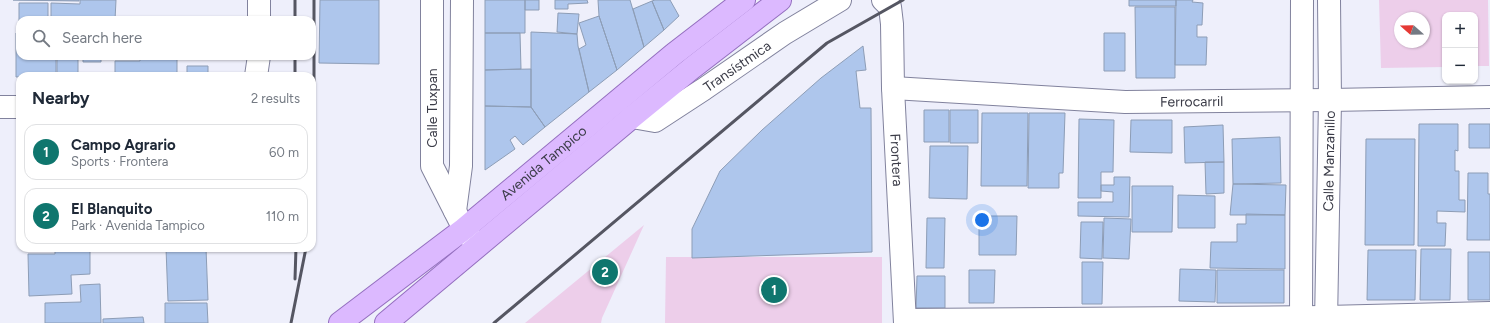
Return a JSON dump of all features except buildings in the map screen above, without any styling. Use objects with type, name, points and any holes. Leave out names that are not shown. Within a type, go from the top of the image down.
[{"type":"main road","name":"Avenida Tampico","points":[[340,323],[459,220],[744,0]]},
{"type":"main road","name":"Avenida Tampico","points":[[386,323],[632,117],[692,68],[780,0]]},
{"type":"street","points":[[259,0],[259,16]]},
{"type":"street","name":"Calle Tuxpan","points":[[432,0],[432,166],[459,220],[478,247]]},
{"type":"street","name":"Calle Tuxpan","points":[[459,220],[461,166],[462,0]]},
{"type":"street","name":"Transístmica","points":[[632,117],[655,121],[785,33],[840,0]]},
{"type":"street","name":"Frontera","points":[[883,0],[890,6],[892,24],[893,88],[905,321]]},
{"type":"street","name":"Calle Manzanillo","points":[[1301,320],[1302,0]]},
{"type":"street","name":"Calle Manzanillo","points":[[1326,320],[1330,100],[1329,0]]},
{"type":"street","points":[[257,72],[258,60]]},
{"type":"street","name":"Ferrocarril","points":[[893,88],[1125,102],[1302,101],[1490,97]]},
{"type":"street","points":[[0,107],[16,107]]},
{"type":"street","points":[[905,321],[1326,320],[1490,313]]},
{"type":"shaded area","points":[[1379,0],[1488,0],[1489,66],[1478,66],[1478,12],[1442,12],[1442,67],[1381,68]]},
{"type":"shaded area","points":[[644,225],[601,323],[525,323]]},
{"type":"shaded area","points":[[666,257],[882,257],[882,323],[665,323]]},
{"type":"railway","points":[[295,0],[295,16]]},
{"type":"railway","points":[[314,0],[314,16]]},
{"type":"railway","points":[[494,323],[827,43],[903,0]]},
{"type":"railway","points":[[295,60],[295,72]]},
{"type":"railway","points":[[314,60],[314,72]]},
{"type":"railway","points":[[295,279],[296,252]]},
{"type":"railway","points":[[291,323],[305,252]]},
{"type":"place","name":"El Blanquito","points":[[605,272]]},
{"type":"place","name":"Campo Agrario","points":[[774,290]]}]
